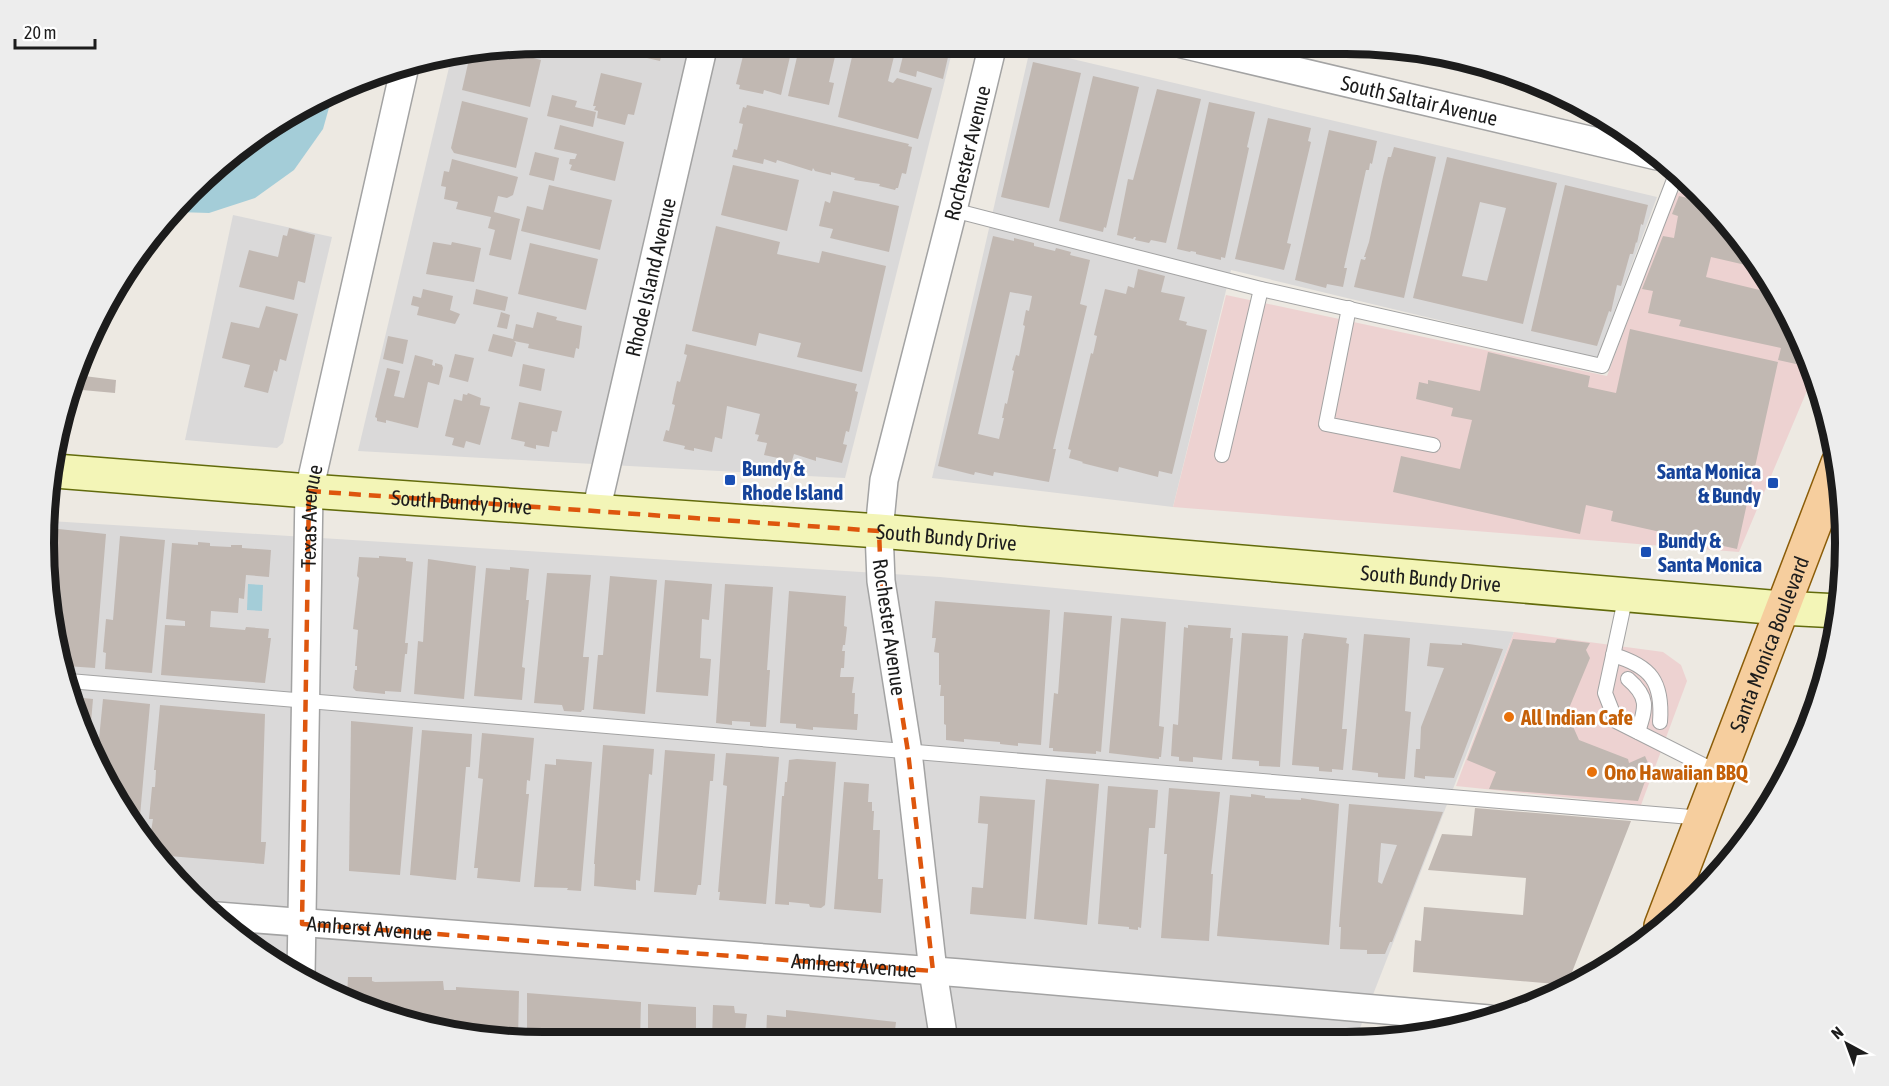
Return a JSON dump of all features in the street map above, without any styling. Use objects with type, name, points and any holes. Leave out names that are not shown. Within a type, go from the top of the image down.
[{"type":"main road","name":"South Bundy Drive","points":[[59,471],[879,531],[1830,611]]},
{"type":"main road","name":"Santa Monica Boulevard","points":[[1666,912],[1831,480]]},
{"type":"street","name":"Rhode Island Avenue","points":[[596,511],[702,54]]},
{"type":"street","name":"Rochester Avenue","points":[[943,1032],[933,971],[908,752],[881,581],[879,531],[884,480],[991,54]]},
{"type":"street","name":"South Saltair Avenue","points":[[1224,54],[1639,152]]},
{"type":"street","name":"Texas Avenue","points":[[301,968],[309,491],[403,75]]},
{"type":"street","name":"Amherst Avenue","points":[[228,917],[933,971],[1460,1018]]},
{"type":"lane","points":[[953,210],[1261,289],[1602,366],[1674,180]]},
{"type":"lane","points":[[1222,455],[1261,289]]},
{"type":"lane","points":[[1349,308],[1326,424],[1433,445]]},
{"type":"lane","points":[[1626,595],[1605,693],[1616,721],[1719,773]]},
{"type":"lane","points":[[1613,655],[1634,661],[1656,684],[1662,700],[1660,722]]},
{"type":"lane","points":[[1628,679],[1643,697],[1645,710],[1638,732]]},
{"type":"lane","points":[[74,681],[1703,818]]},
{"type":"highlighted area","points":[[309,491],[879,531],[881,581],[908,752],[933,971],[302,924]]},
{"type":"shaded area","points":[[543,54],[951,54],[845,478],[358,451],[450,63],[511,55]]},
{"type":"shaded area","points":[[1029,54],[1051,54],[1657,197],[1597,358],[1231,270],[1173,507],[932,478]]},
{"type":"shaded area","points":[[1392,56],[1441,63],[1515,84]]},
{"type":"shaded area","points":[[1676,192],[1688,194],[1714,221],[1753,271],[1785,327],[1809,386],[1739,552],[1173,507],[1226,295],[1607,376]]},
{"type":"shaded area","points":[[233,215],[332,237],[283,443],[277,448],[185,440]]},
{"type":"shaded area","points":[[55,521],[940,577],[1514,632],[1359,1032],[511,1031],[448,1023],[416,1015],[356,995],[327,982],[271,950],[245,931],[197,889],[175,865],[136,815],[120,788],[104,759],[80,700],[63,638],[58,607]]},
{"type":"shaded area","points":[[1514,632],[1663,652],[1681,665],[1687,681],[1641,805],[1456,786]]},
{"type":"shaded area","points":[[1818,666],[1819,666],[1798,730],[1778,771]]},
{"type":"water","points":[[330,102],[323,129],[294,170],[255,198],[209,213],[183,212],[245,155],[271,136]]},
{"type":"water","points":[[248,584],[263,585],[262,611],[247,610]]},
{"type":"building","points":[[616,54],[662,54],[660,61],[634,55],[633,58]]},
{"type":"building","points":[[744,54],[791,54],[781,95],[764,90],[763,94],[739,89],[740,85],[736,84]]},
{"type":"building","points":[[798,54],[836,54],[829,82],[834,83],[829,105],[788,96]]},
{"type":"building","points":[[853,54],[895,54],[888,81],[893,83],[897,78],[932,88],[918,139],[838,117]]},
{"type":"building","points":[[904,54],[949,54],[943,79],[917,71],[916,77],[899,72]]},
{"type":"building","points":[[520,55],[541,60],[530,107],[462,90],[469,60]]},
{"type":"building","points":[[1033,62],[1081,73],[1049,208],[1001,197]]},
{"type":"building","points":[[601,73],[642,83],[634,115],[628,114],[625,125],[597,118],[598,111],[594,110],[596,106],[593,106]]},
{"type":"building","points":[[1093,76],[1139,87],[1106,228],[1104,227],[1103,232],[1059,221]]},
{"type":"building","points":[[1157,89],[1201,99],[1166,243],[1151,240],[1149,243],[1135,240],[1136,237],[1133,239],[1117,235],[1128,179],[1133,180]]},
{"type":"building","points":[[552,95],[577,101],[575,107],[596,112],[593,127],[547,116]]},
{"type":"building","points":[[462,101],[528,118],[516,168],[454,153],[451,148]]},
{"type":"building","points":[[1209,102],[1255,112],[1225,258],[1221,257],[1221,260],[1177,249]]},
{"type":"building","points":[[747,105],[909,144],[908,146],[912,147],[906,174],[902,173],[898,188],[895,190],[879,186],[880,184],[854,180],[855,178],[831,172],[831,175],[815,171],[813,168],[812,171],[777,160],[776,163],[764,159],[763,164],[732,157],[734,149],[737,150],[743,124],[739,123],[743,107],[746,108]]},
{"type":"building","points":[[1268,118],[1311,128],[1308,141],[1311,142],[1287,243],[1291,244],[1284,270],[1235,259]]},
{"type":"building","points":[[560,125],[624,142],[615,181],[570,170],[572,165],[569,164],[570,159],[575,159],[577,154],[554,149]]},
{"type":"building","points":[[1329,130],[1377,141],[1372,164],[1370,163],[1369,170],[1366,170],[1344,268],[1347,268],[1343,287],[1327,284],[1326,288],[1295,280]]},
{"type":"building","points":[[1394,147],[1436,157],[1404,298],[1354,287],[1361,259],[1365,260],[1366,257],[1364,257],[1388,157],[1391,157]]},
{"type":"building","points":[[535,152],[559,158],[554,181],[529,175]]},
{"type":"building","points":[[1447,157],[1557,183],[1523,324],[1413,298]],"holes":[[[1480,202],[1506,208],[1487,281],[1462,276]]]},
{"type":"building","points":[[452,159],[518,177],[513,195],[507,198],[498,196],[494,212],[520,219],[511,260],[489,255],[495,230],[488,228],[491,217],[456,209],[458,202],[444,199],[446,187],[441,186],[444,171],[449,172]]},
{"type":"building","points":[[733,165],[799,180],[787,231],[721,215]]},
{"type":"building","points":[[549,185],[612,200],[600,250],[521,231],[527,206],[543,210]]},
{"type":"building","points":[[1565,185],[1648,205],[1637,243],[1633,254],[1630,254],[1621,286],[1617,285],[1611,312],[1609,311],[1597,346],[1531,331]]},
{"type":"building","points":[[833,191],[899,206],[889,252],[830,238],[833,229],[819,226],[825,201],[830,203]]},
{"type":"building","points":[[1679,196],[1694,199],[1714,221],[1749,266],[1711,257],[1706,277],[1765,291],[1785,327],[1801,365],[1778,360],[1781,348],[1679,326],[1681,320],[1648,313],[1653,291],[1642,289],[1663,236],[1674,238],[1678,216],[1672,214]]},
{"type":"building","points":[[716,226],[780,242],[777,254],[819,263],[822,251],[886,266],[862,372],[797,357],[801,343],[759,333],[756,346],[692,331]]},
{"type":"building","points":[[289,228],[315,235],[305,283],[298,281],[294,300],[239,287],[249,250],[278,257],[283,235],[287,236]]},
{"type":"building","points":[[993,236],[1014,241],[1014,238],[1055,251],[1056,248],[1071,252],[1070,255],[1090,260],[1080,304],[1087,306],[1053,449],[1056,449],[1049,482],[994,472],[993,476],[975,472],[974,475],[938,466]],"holes":[[[1010,292],[1032,296],[1029,311],[1026,310],[1019,356],[1016,355],[1012,370],[1014,371],[1007,404],[1005,403],[999,439],[978,434]]]},
{"type":"building","points":[[433,242],[451,245],[452,242],[481,248],[474,282],[426,274]]},
{"type":"building","points":[[530,243],[598,259],[586,310],[518,294]]},
{"type":"building","points":[[1138,269],[1165,276],[1161,292],[1185,297],[1179,320],[1187,322],[1186,325],[1207,330],[1172,474],[1159,471],[1158,477],[1119,467],[1118,472],[1082,463],[1069,458],[1071,450],[1068,449],[1091,353],[1093,354],[1097,336],[1094,335],[1105,289],[1126,294],[1128,286],[1134,288]]},
{"type":"building","points":[[423,289],[453,296],[450,310],[460,314],[455,324],[417,315],[419,307],[411,305],[413,296],[421,298]]},
{"type":"building","points":[[476,289],[508,297],[505,311],[473,304]]},
{"type":"building","points":[[266,306],[298,314],[286,361],[280,359],[277,372],[274,370],[268,393],[244,387],[250,365],[222,358],[231,322],[259,328]]},
{"type":"building","points":[[501,312],[510,315],[507,329],[497,327]]},
{"type":"building","points":[[537,312],[557,317],[556,320],[582,326],[579,349],[576,348],[574,358],[528,348],[529,344],[514,341],[516,343],[512,357],[488,351],[493,334],[513,339],[516,324],[533,328]]},
{"type":"building","points":[[1630,329],[1778,362],[1737,549],[1611,521],[1613,511],[1586,505],[1580,534],[1393,492],[1401,456],[1460,469],[1472,420],[1451,416],[1453,408],[1416,399],[1419,382],[1428,384],[1428,380],[1480,391],[1488,352],[1590,376],[1588,387],[1616,393]]},
{"type":"building","points":[[388,336],[408,340],[403,364],[383,359]]},
{"type":"building","points":[[686,344],[857,384],[855,391],[858,392],[849,432],[846,431],[843,444],[847,445],[842,463],[816,457],[816,461],[794,454],[791,464],[764,455],[767,443],[757,441],[759,435],[755,434],[760,414],[727,406],[722,439],[715,437],[712,452],[694,448],[694,451],[684,449],[685,446],[663,441],[666,430],[669,431],[675,405],[672,404],[677,381],[680,382],[687,355],[684,354]]},
{"type":"building","points":[[455,354],[474,358],[468,382],[449,377]]},
{"type":"building","points":[[415,355],[433,360],[432,365],[435,366],[435,363],[442,365],[443,368],[439,385],[428,382],[418,428],[386,420],[386,423],[377,421],[375,417],[387,368],[400,371],[394,396],[404,398]]},
{"type":"building","points":[[523,364],[545,369],[541,391],[519,386]]},
{"type":"building","points":[[84,376],[116,380],[115,393],[82,390]]},
{"type":"building","points":[[468,393],[481,398],[480,405],[490,407],[480,445],[466,441],[464,448],[452,445],[454,438],[445,436],[454,399],[462,401],[463,394]]},
{"type":"building","points":[[519,402],[562,411],[557,432],[552,431],[549,447],[536,445],[536,449],[524,446],[525,442],[511,439]]},
{"type":"building","points":[[54,529],[106,534],[95,668],[70,666],[58,607]]},
{"type":"building","points":[[120,536],[165,540],[152,673],[105,669],[106,653],[103,652],[106,619],[113,620]]},
{"type":"building","points":[[198,542],[210,543],[210,546],[242,545],[242,548],[271,550],[269,577],[246,575],[244,599],[239,598],[238,613],[211,611],[210,627],[245,630],[246,627],[269,629],[268,638],[271,638],[265,683],[161,675],[165,625],[185,626],[185,621],[166,619],[172,543],[198,545]]},
{"type":"building","points":[[379,556],[406,558],[406,561],[413,562],[405,643],[408,643],[407,654],[405,654],[401,692],[385,691],[385,694],[356,691],[353,688],[355,670],[357,670],[355,666],[358,630],[353,629],[359,557],[379,558]]},
{"type":"building","points":[[428,559],[476,566],[464,699],[414,694],[418,641],[423,642]]},
{"type":"building","points":[[510,567],[529,569],[522,700],[474,696],[486,568],[510,570]]},
{"type":"building","points":[[547,573],[591,575],[583,657],[589,657],[584,710],[581,712],[564,711],[562,705],[534,703]]},
{"type":"building","points":[[610,576],[657,580],[645,714],[593,709],[598,655],[603,655]]},
{"type":"building","points":[[665,580],[712,584],[709,620],[702,619],[700,658],[711,659],[708,696],[656,692]]},
{"type":"building","points":[[725,584],[773,587],[767,670],[770,670],[766,727],[750,726],[750,722],[732,721],[732,725],[716,723]]},
{"type":"building","points":[[789,591],[846,596],[844,626],[847,627],[842,651],[845,651],[844,668],[841,668],[840,677],[854,677],[852,693],[855,693],[854,714],[858,714],[857,730],[813,727],[813,730],[796,728],[796,724],[780,723]]},
{"type":"building","points":[[935,601],[1050,610],[1041,745],[1018,743],[1018,746],[964,739],[964,742],[946,740],[944,696],[940,696],[941,685],[939,685],[939,653],[934,652],[936,638],[932,638]]},
{"type":"building","points":[[1064,612],[1112,616],[1101,752],[1096,751],[1096,754],[1053,751],[1053,748],[1049,748],[1054,693],[1058,694]]},
{"type":"building","points":[[1121,618],[1166,622],[1159,726],[1164,727],[1159,759],[1109,753]]},
{"type":"building","points":[[1188,625],[1231,628],[1230,638],[1233,638],[1222,760],[1193,757],[1193,762],[1179,761],[1179,757],[1171,756],[1173,724],[1178,725],[1184,627],[1188,628]]},
{"type":"building","points":[[1242,633],[1288,636],[1280,767],[1259,766],[1259,761],[1232,759]]},
{"type":"building","points":[[1304,633],[1347,638],[1346,643],[1349,644],[1342,729],[1347,729],[1343,770],[1319,771],[1319,767],[1292,765]]},
{"type":"building","points":[[1364,634],[1410,638],[1405,711],[1411,712],[1405,779],[1378,777],[1378,773],[1352,770]]},
{"type":"building","points":[[1513,639],[1555,643],[1557,639],[1590,643],[1586,650],[1590,658],[1567,713],[1579,740],[1628,759],[1629,763],[1645,756],[1652,772],[1648,773],[1638,801],[1489,789],[1496,772],[1467,760]]},
{"type":"building","points":[[1430,643],[1462,645],[1462,643],[1503,649],[1454,778],[1414,777],[1416,749],[1420,749],[1421,727],[1444,668],[1427,666]]},
{"type":"building","points":[[1814,685],[1798,730],[1790,749]]},
{"type":"building","points":[[79,698],[93,699],[90,729]]},
{"type":"building","points":[[103,699],[150,704],[140,820],[120,788],[98,746]]},
{"type":"building","points":[[160,705],[265,714],[261,842],[266,842],[264,864],[167,856],[148,832],[151,832],[153,819],[149,819],[152,787],[155,787],[156,770],[154,770]]},
{"type":"building","points":[[351,721],[413,727],[400,875],[349,871]]},
{"type":"building","points":[[422,730],[472,734],[470,767],[466,767],[456,880],[410,875]]},
{"type":"building","points":[[482,733],[534,738],[530,781],[527,780],[526,794],[529,794],[520,882],[477,878],[478,868],[474,868],[483,779],[478,778]]},
{"type":"building","points":[[603,745],[654,749],[652,775],[649,774],[640,881],[636,880],[636,890],[594,886]]},
{"type":"building","points":[[665,750],[715,754],[713,781],[710,781],[701,885],[698,885],[696,895],[654,892]]},
{"type":"building","points":[[726,753],[779,757],[766,904],[719,900],[727,786],[723,785]]},
{"type":"building","points":[[556,759],[592,762],[581,891],[567,890],[568,888],[534,887],[545,764],[556,765]]},
{"type":"building","points":[[789,760],[836,762],[825,905],[821,908],[789,902],[789,905],[775,904],[782,796],[784,796],[785,782],[787,782]]},
{"type":"building","points":[[1046,779],[1099,784],[1087,925],[1034,919]]},
{"type":"building","points":[[844,782],[869,784],[868,802],[872,802],[872,811],[874,811],[873,830],[880,830],[878,879],[883,879],[881,913],[834,909]]},
{"type":"building","points":[[1108,786],[1158,790],[1155,828],[1149,828],[1141,928],[1138,927],[1138,930],[1098,924]]},
{"type":"building","points":[[1169,788],[1220,792],[1211,874],[1213,874],[1209,941],[1161,938]]},
{"type":"building","points":[[1251,794],[1265,796],[1265,798],[1301,800],[1301,798],[1339,804],[1329,945],[1217,936],[1230,795],[1251,797]]},
{"type":"building","points":[[980,796],[1035,800],[1026,919],[970,914],[972,887],[983,888],[988,824],[978,823]]},
{"type":"building","points":[[1349,804],[1443,812],[1392,942],[1385,954],[1367,954],[1367,950],[1340,949],[1341,927],[1339,927]],"holes":[[[1381,843],[1397,845],[1382,884],[1378,882]]]},
{"type":"building","points":[[1475,808],[1631,821],[1570,977],[1557,984],[1413,972],[1415,940],[1421,941],[1424,907],[1523,915],[1526,878],[1428,870],[1442,834],[1472,836]]},
{"type":"building","points":[[348,977],[372,977],[372,981],[375,982],[443,981],[444,990],[456,990],[456,987],[519,991],[518,1031],[448,1023],[386,1006],[347,991]]},
{"type":"building","points":[[527,993],[641,1002],[640,1032],[591,1032],[591,1028],[575,1028],[575,1032],[527,1032]]},
{"type":"building","points":[[648,1004],[696,1007],[696,1032],[648,1032]]},
{"type":"building","points":[[713,1005],[734,1006],[735,1013],[747,1014],[745,1032],[712,1032]]},
{"type":"building","points":[[786,1010],[896,1022],[895,1032],[766,1032],[767,1015],[786,1017]]},
{"type":"building","points":[[1012,1030],[1037,1032],[998,1032]]},
{"type":"place","name":"Bundy & Rhode Island","points":[[730,480]]},
{"type":"place","name":"Santa Monica & Bundy","points":[[1773,483]]},
{"type":"place","name":"Bundy & Santa Monica","points":[[1646,552]]},
{"type":"place","name":"All Indian Cafe","points":[[1509,717]]},
{"type":"place","name":"Ono Hawaiian BBQ","points":[[1592,772]]}]
